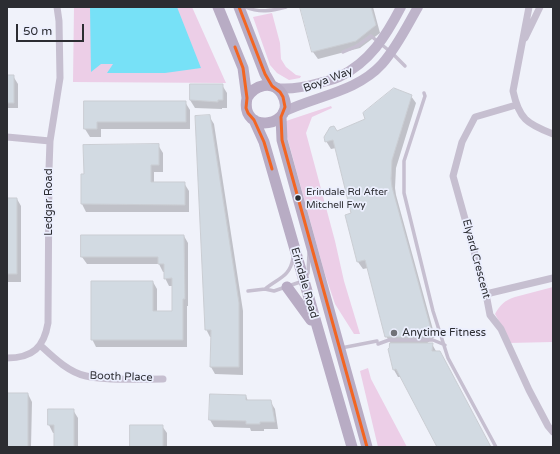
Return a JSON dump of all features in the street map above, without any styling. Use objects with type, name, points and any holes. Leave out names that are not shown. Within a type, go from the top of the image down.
[{"type":"main road","name":"Erindale Road","points":[[218,7],[242,68],[248,113],[254,120],[264,142],[352,447]]},
{"type":"main road","name":"Erindale Road","points":[[239,7],[263,68],[274,87],[283,96],[285,107],[282,114],[282,140],[367,447]]},
{"type":"main road","points":[[247,98],[257,87],[267,85],[296,89],[339,78],[366,59],[381,43],[401,7]]},
{"type":"main road","name":"Boya Way","points":[[282,114],[295,106],[356,84],[381,66],[392,52],[418,7]]},
{"type":"main road","points":[[254,120],[259,123],[268,124],[273,122],[282,114]]},
{"type":"main road","points":[[287,287],[302,307],[319,335]]},
{"type":"street","name":"Ledgar Road","points":[[40,345],[46,336],[48,323],[50,141],[60,78],[59,21],[57,7]]},
{"type":"street","name":"Ledgar Road","points":[[59,21],[62,7]]},
{"type":"street","points":[[529,7],[513,91],[521,116],[534,127],[553,134]]},
{"type":"street","points":[[521,45],[540,7]]},
{"type":"street","name":"Elyard Crescent","points":[[516,104],[475,117],[462,142],[453,176],[486,294],[490,315],[501,329],[532,395],[548,426],[553,432]]},
{"type":"street","points":[[7,137],[50,141]]},
{"type":"street","points":[[486,294],[553,278]]},
{"type":"street","points":[[7,358],[19,358],[31,353],[40,345]]},
{"type":"street","name":"Booth Place","points":[[40,345],[73,371],[85,376],[99,378],[163,379]]},
{"type":"lane","points":[[245,7],[254,11],[263,12],[286,7]]},
{"type":"lane","points":[[343,52],[357,46],[371,36],[392,52],[405,66]]},
{"type":"lane","points":[[424,93],[425,96],[404,161],[404,193],[432,311],[445,345],[448,358],[496,447]]},
{"type":"lane","points":[[248,292],[265,289],[274,291],[303,281],[308,273],[310,241]]},
{"type":"lane","points":[[265,289],[272,283],[279,280],[290,270],[295,251]]},
{"type":"lane","points":[[339,348],[389,340],[433,340],[445,345]]},
{"type":"shaded area","points":[[74,7],[192,7],[226,83],[73,82]]},
{"type":"shaded area","points":[[272,13],[280,43],[281,59],[286,67],[296,75],[301,76],[300,78],[289,80],[277,73],[270,65],[253,17]]},
{"type":"shaded area","points":[[331,106],[332,108],[312,117],[306,133],[335,241],[344,281],[360,334],[354,334],[335,304],[324,271],[286,133],[286,121]]},
{"type":"shaded area","points":[[553,287],[553,342],[508,343],[506,334],[495,314],[503,303],[511,298]]},
{"type":"shaded area","points":[[368,368],[371,379],[407,447],[378,447],[360,371]]},
{"type":"water","points":[[90,7],[177,7],[201,68],[165,73],[107,73],[113,64],[101,64],[91,72]]},
{"type":"building","points":[[300,7],[371,7],[376,25],[356,41],[312,52]]},
{"type":"building","points":[[7,75],[14,75],[14,103],[7,103]]},
{"type":"building","points":[[190,84],[223,84],[223,100],[218,100],[218,102],[190,100]]},
{"type":"building","points":[[394,88],[412,95],[392,160],[391,179],[431,329],[422,337],[385,337],[365,260],[357,262],[345,215],[351,213],[333,140],[325,142],[324,137],[330,127],[334,126],[337,131],[365,119],[363,113]]},
{"type":"building","points":[[84,101],[186,101],[186,122],[97,122],[97,129],[84,129]]},
{"type":"building","points":[[210,115],[239,303],[239,367],[210,367],[211,330],[205,330],[195,116]]},
{"type":"building","points":[[159,144],[159,165],[151,165],[151,182],[185,182],[185,205],[81,204],[81,174],[84,174],[83,145]]},
{"type":"building","points":[[7,198],[17,198],[17,274],[7,274]]},
{"type":"building","points":[[81,235],[184,235],[185,299],[183,299],[183,340],[91,340],[91,281],[153,281],[153,311],[172,311],[172,278],[164,279],[164,264],[158,264],[158,257],[81,257]]},
{"type":"building","points":[[390,343],[433,343],[432,351],[440,351],[491,447],[437,447],[396,369],[393,370],[388,349]]},
{"type":"building","points":[[7,393],[28,393],[28,447],[7,447]]},
{"type":"building","points":[[210,394],[246,395],[246,400],[271,400],[275,422],[246,424],[246,421],[209,420]]},
{"type":"building","points":[[48,409],[74,409],[74,447],[54,447],[54,425],[48,425]]},
{"type":"building","points":[[130,425],[163,425],[163,447],[130,447]]},
{"type":"transit line","points":[[239,7],[265,74],[272,86],[280,92],[283,97],[285,107],[281,117],[282,140],[367,447]]},
{"type":"transit line","points":[[235,47],[243,68],[247,98],[246,108],[254,120],[264,142],[272,169]]},
{"type":"place","name":"Erindale Rd After Mitchell Fwy","points":[[298,198]]},
{"type":"place","name":"Anytime Fitness","points":[[394,333]]}]
